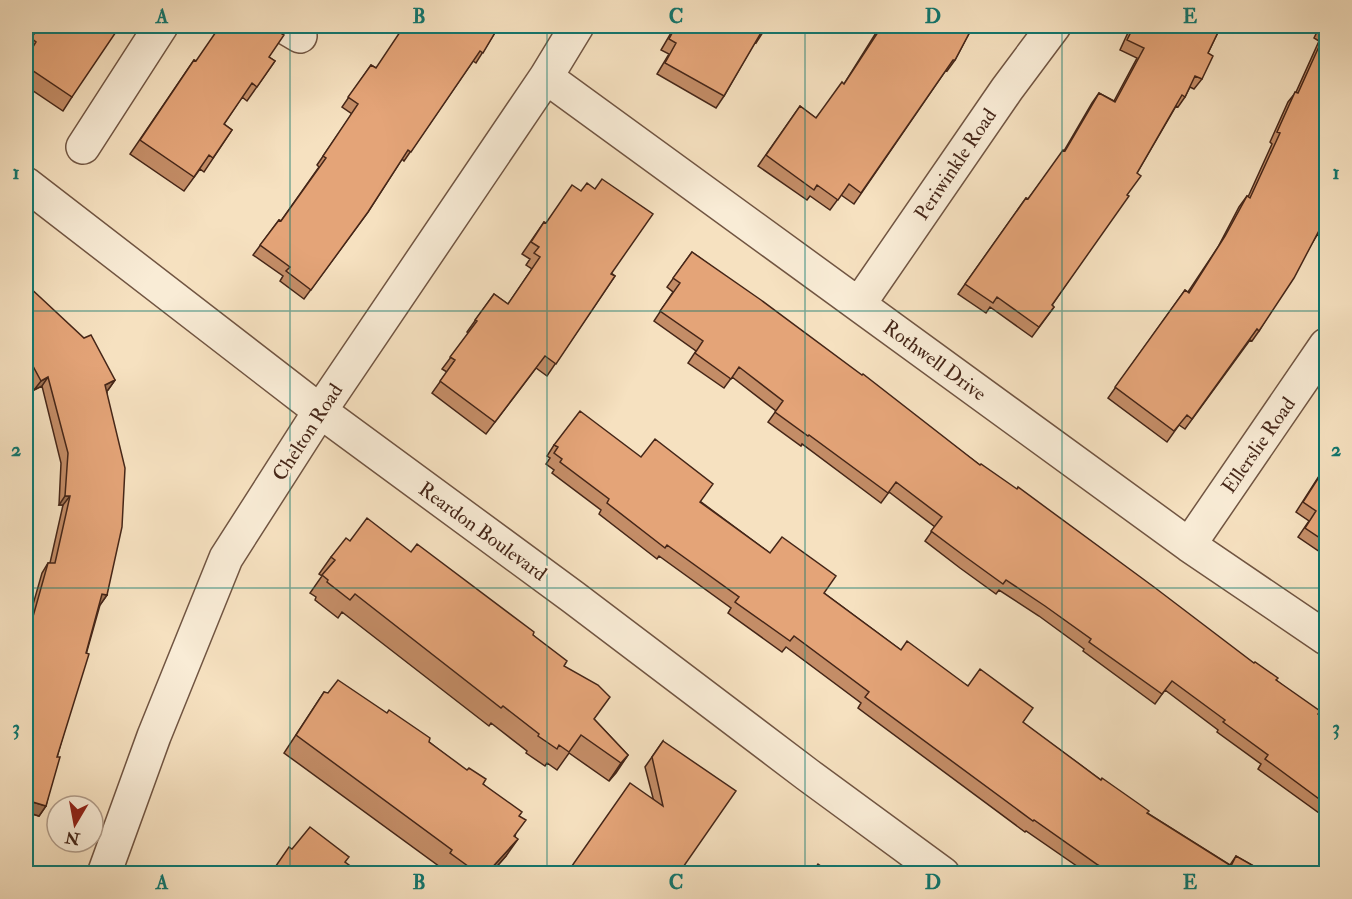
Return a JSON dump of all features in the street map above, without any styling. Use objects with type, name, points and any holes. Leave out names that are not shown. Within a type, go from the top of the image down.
[{"type":"street","points":[[83,147],[161,26]]},
{"type":"street","name":"Chelton Road","points":[[104,873],[154,736],[226,558],[320,411],[546,77],[577,26]]},
{"type":"street","name":"Periwinkle Road","points":[[859,304],[1006,89],[1054,26]]},
{"type":"street","name":"Rothwell Drive","points":[[546,77],[1189,545],[1326,638]]},
{"type":"street","name":"Reardon Boulevard","points":[[26,184],[320,411],[943,873]]},
{"type":"street","name":"Ellerslie Road","points":[[1189,545],[1326,345]]},
{"type":"building","points":[[40,26],[120,26],[72,97],[26,66],[26,58],[36,42],[31,38]]},
{"type":"building","points":[[220,26],[269,26],[284,35],[269,57],[275,61],[257,87],[252,83],[224,124],[232,130],[213,158],[209,155],[194,177],[140,140]]},
{"type":"building","points":[[404,26],[499,26],[483,53],[480,51],[411,152],[408,150],[368,212],[311,290],[286,271],[290,267],[260,245],[279,220],[281,221],[326,158],[323,156],[358,104],[348,97],[371,65],[376,68]]},
{"type":"building","points":[[676,26],[767,26],[724,96],[665,63],[676,43],[669,39]]},
{"type":"building","points":[[882,26],[973,26],[955,60],[861,193],[849,184],[838,200],[817,185],[814,190],[766,155],[800,106],[816,118],[842,82],[844,84]]},
{"type":"building","points":[[1134,26],[1221,26],[1208,53],[1213,56],[1202,79],[1195,76],[1185,97],[1182,95],[1137,173],[1141,176],[1127,195],[1129,196],[1039,327],[997,297],[993,303],[965,284],[1026,198],[1028,199],[1063,150],[1065,151],[1099,93],[1115,102],[1144,48],[1127,40]]},
{"type":"building","points":[[1326,31],[1326,225],[1323,223],[1294,278],[1259,331],[1257,329],[1192,419],[1187,415],[1174,431],[1115,387],[1185,290],[1189,293],[1247,196],[1250,198],[1280,133],[1277,132],[1295,92],[1298,93]]},
{"type":"building","points":[[602,179],[653,214],[611,274],[615,276],[556,364],[545,356],[495,422],[440,381],[455,360],[450,357],[494,294],[508,304],[540,257],[534,253],[539,247],[531,242],[572,185],[581,191],[587,183],[595,189]]},
{"type":"building","points":[[692,252],[863,374],[980,465],[1017,489],[1018,487],[1320,711],[1318,714],[1326,720],[1326,804],[1265,759],[1268,755],[1172,681],[1162,694],[1089,642],[1091,639],[1045,606],[1006,580],[1003,584],[967,558],[931,531],[942,517],[896,482],[888,493],[775,412],[783,401],[739,367],[731,379],[695,353],[703,341],[660,311],[680,283],[673,278]]},
{"type":"building","points":[[26,284],[84,338],[91,335],[115,380],[105,385],[125,468],[122,527],[107,595],[102,594],[86,653],[89,654],[57,757],[60,757],[49,794],[45,794],[45,806],[26,800],[26,638],[48,563],[55,563],[70,496],[65,496],[68,453],[48,377],[41,381],[26,353]]},
{"type":"building","points":[[580,411],[641,457],[655,439],[713,484],[700,502],[770,553],[782,537],[836,576],[824,593],[901,650],[907,641],[968,686],[980,669],[1033,708],[1023,722],[1101,780],[1102,778],[1149,811],[1147,813],[1231,866],[1236,856],[1266,873],[1112,873],[1098,865],[1033,821],[865,697],[869,692],[794,636],[790,641],[735,602],[739,597],[667,545],[665,548],[607,503],[609,499],[560,462],[562,459],[554,453],[558,447],[554,445]]},
{"type":"building","points":[[1326,466],[1326,542],[1305,528],[1316,511],[1303,502]]},
{"type":"building","points":[[367,518],[411,552],[417,544],[534,632],[533,635],[567,661],[564,666],[598,685],[610,697],[594,719],[628,755],[621,763],[581,735],[569,752],[559,745],[557,749],[355,594],[350,600],[327,582],[328,580],[322,575],[335,560],[331,557],[346,538],[350,541]]},
{"type":"building","points":[[338,680],[387,713],[389,710],[430,738],[429,742],[467,770],[469,768],[486,779],[483,784],[522,812],[519,816],[526,820],[514,836],[518,839],[487,873],[483,873],[474,866],[472,869],[450,853],[452,850],[296,735],[324,692],[328,693]]},
{"type":"building","points":[[663,741],[736,791],[679,873],[567,873],[630,783],[663,806],[652,757]]},
{"type":"building","points":[[310,827],[349,857],[345,862],[360,873],[271,873],[289,847],[292,849]]},
{"type":"building","points":[[818,864],[831,873],[812,873]]}]
